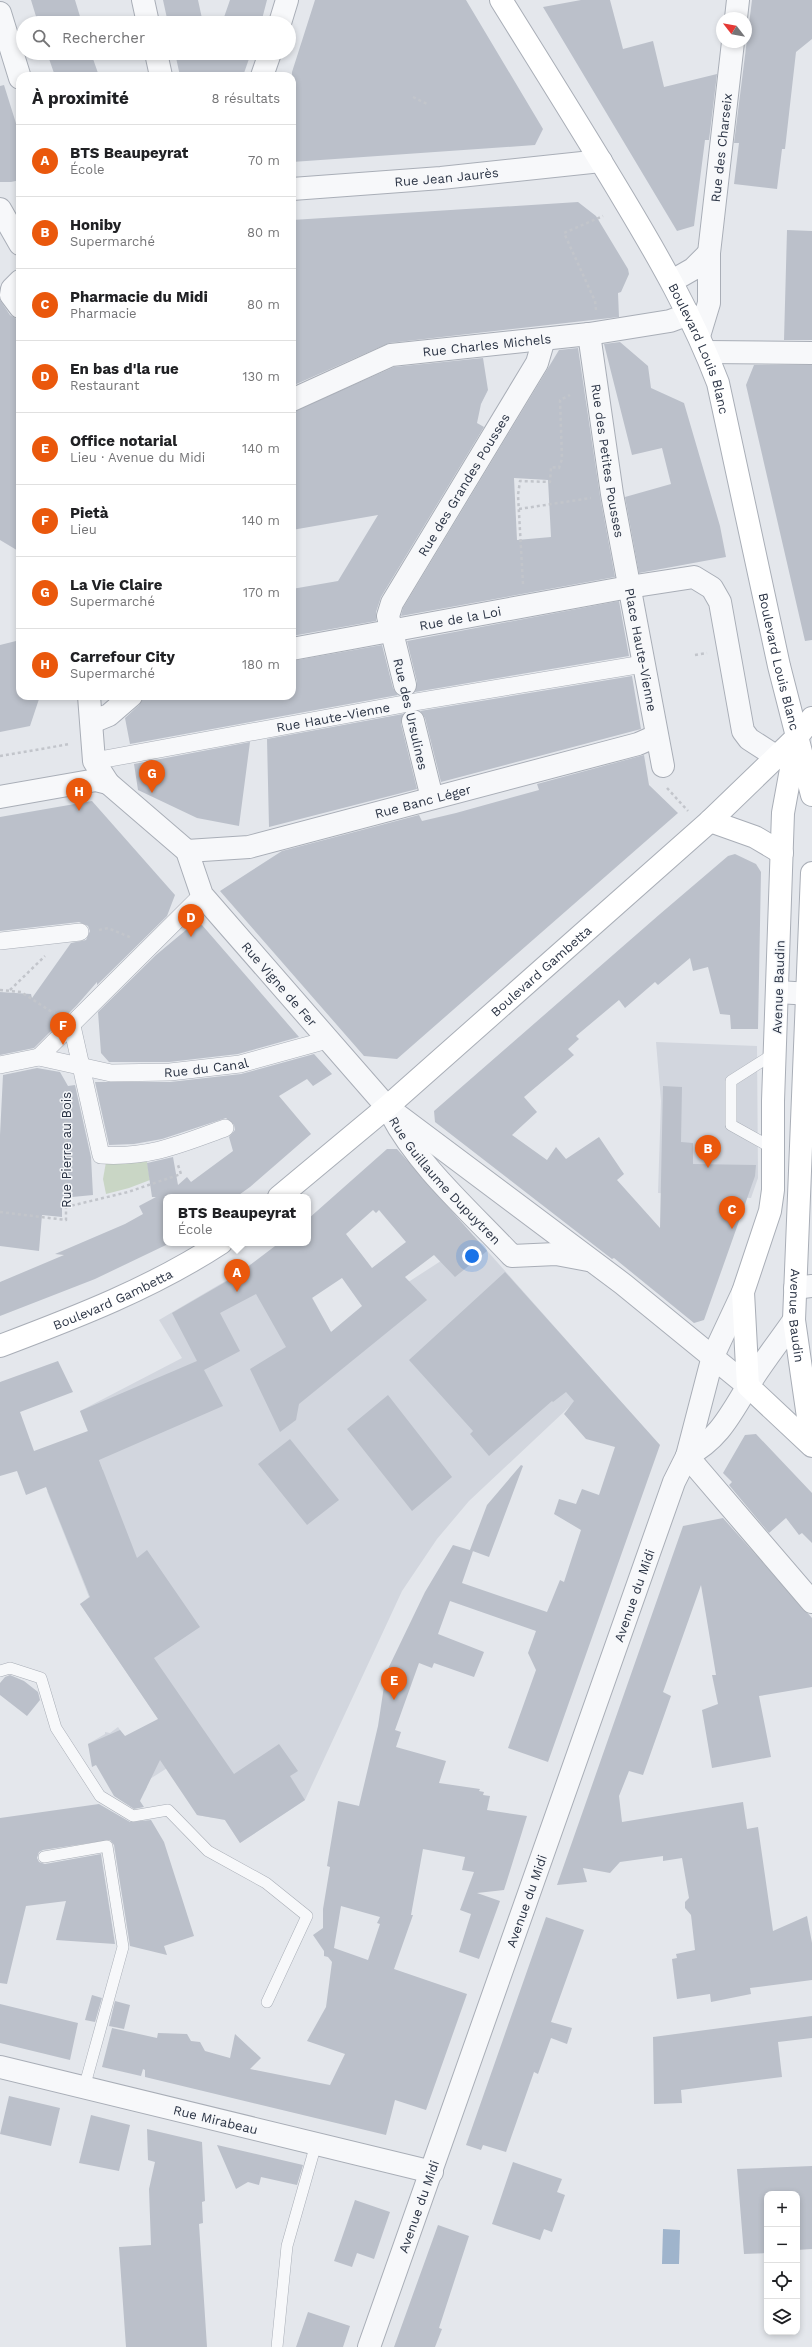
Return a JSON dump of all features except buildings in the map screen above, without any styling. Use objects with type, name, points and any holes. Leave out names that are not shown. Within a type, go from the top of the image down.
[{"type":"main road","name":"Boulevard Louis Blanc","points":[[501,0],[601,161],[672,281],[703,344],[718,383],[779,666],[807,733]]},
{"type":"main road","name":"Boulevard Gambetta","points":[[283,1194],[388,1107],[710,821],[777,757],[807,733],[812,718]]},
{"type":"main road","points":[[807,733],[812,794]]},
{"type":"main road","name":"Avenue Baudin","points":[[807,733],[783,813],[775,1053],[774,1149],[770,1211],[743,1292],[748,1386],[812,1446]]},
{"type":"main road","points":[[710,821],[755,837],[782,853]]},
{"type":"main road","name":"Avenue Baudin","points":[[812,873],[806,1292],[794,1320],[812,1446]]},
{"type":"main road","name":"Boulevard Gambetta","points":[[0,1346],[77,1317],[124,1296],[191,1263],[216,1246]]},
{"type":"street","points":[[143,0],[146,16]]},
{"type":"street","points":[[282,16],[287,0]]},
{"type":"street","points":[[737,12],[738,0]]},
{"type":"street","points":[[0,17],[18,72]]},
{"type":"street","name":"Rue des Charseix","points":[[703,344],[709,303],[709,253],[732,48]]},
{"type":"street","points":[[158,60],[160,72]]},
{"type":"street","points":[[263,72],[268,60]]},
{"type":"street","name":"Rue Jean Jaurès","points":[[296,189],[441,178],[601,161]]},
{"type":"street","points":[[16,208],[0,209],[16,237]]},
{"type":"street","points":[[672,281],[693,269],[709,253]]},
{"type":"street","name":"Rue Charles Michels","points":[[296,398],[391,355],[594,334],[670,321],[689,314]]},
{"type":"street","name":"Rue des Petites Pousses","points":[[594,334],[612,494],[629,587]]},
{"type":"street","name":"Rue des Grandes Pousses","points":[[391,631],[388,616],[392,603],[537,363],[544,339]]},
{"type":"street","points":[[703,344],[812,353]]},
{"type":"street","name":"Place Haute-Vienne","points":[[663,775],[629,587],[682,578],[694,577],[705,583],[712,588],[720,602],[743,731],[749,740],[777,757]]},
{"type":"street","name":"Rue de la Loi","points":[[296,648],[629,587]]},
{"type":"street","name":"Rue des Ursulines","points":[[391,631],[432,798]]},
{"type":"street","name":"Rue Haute-Vienne","points":[[92,741],[409,703],[643,664]]},
{"type":"street","points":[[89,700],[92,741],[108,783]]},
{"type":"street","points":[[92,741],[109,715],[126,700]]},
{"type":"street","name":"Rue Banc Léger","points":[[187,851],[249,847],[638,744],[656,736]]},
{"type":"street","points":[[0,797],[96,780],[108,783],[187,851]]},
{"type":"street","name":"Rue Vigne de Fer","points":[[187,851],[202,895],[327,1040],[388,1107]]},
{"type":"street","points":[[0,1065],[39,1057],[153,946],[202,895]]},
{"type":"street","points":[[0,941],[80,932]]},
{"type":"street","points":[[777,992],[811,995]]},
{"type":"street","points":[[72,1026],[82,1065],[101,1155],[140,1155],[173,1147],[225,1128]]},
{"type":"street","name":"Rue du Canal","points":[[39,1057],[82,1065],[111,1073],[170,1072],[240,1064],[327,1040]]},
{"type":"street","name":"Rue Guillaume Dupuytren","points":[[388,1107],[401,1134],[424,1162],[512,1256],[556,1254],[592,1260]]},
{"type":"street","name":"Rue Guillaume Dupuytren","points":[[388,1107],[592,1260],[713,1356],[748,1386]]},
{"type":"street","name":"Avenue Baudin","points":[[713,1356],[743,1292]]},
{"type":"street","points":[[794,1320],[748,1386],[732,1413],[705,1447],[687,1456],[812,1602]]},
{"type":"street","name":"Avenue du Midi","points":[[369,2347],[432,2172],[485,2015],[674,1482],[687,1456],[713,1356]]},
{"type":"street","name":"Rue Mirabeau","points":[[0,2067],[432,2172]]},
{"type":"lane","points":[[774,1149],[731,1125],[731,1081],[775,1053]]},
{"type":"lane","points":[[0,1671],[10,1668],[41,1678],[56,1728],[100,1796],[133,1816],[168,1810],[208,1851],[266,1883],[306,1916],[267,2002]]},
{"type":"lane","points":[[44,1857],[107,1846],[123,1947],[84,2088]]},
{"type":"lane","points":[[276,2347],[287,2246],[316,2144]]},
{"type":"path","points":[[413,97],[428,105]]},
{"type":"path","points":[[594,334],[596,301],[564,232],[603,216]]},
{"type":"path","points":[[524,607],[519,509],[520,481],[550,482],[551,467],[559,468],[562,459],[560,400],[570,395]]},
{"type":"path","points":[[519,509],[612,494]]},
{"type":"path","points":[[0,756],[92,741]]},
{"type":"path","points":[[663,775],[688,811]]},
{"type":"path","points":[[80,932],[108,928],[153,946]]},
{"type":"path","points":[[10,990],[44,959],[53,936]]},
{"type":"path","points":[[0,990],[21,992],[72,1026]]},
{"type":"path","name":"Rue Pierre au Bois","points":[[0,1212],[66,1220],[64,1062]]},
{"type":"path","points":[[66,1207],[128,1192],[181,1174]]},
{"type":"shaded area","points":[[656,1042],[757,1046],[758,1178],[751,1198],[658,1193],[661,1101]]},
{"type":"shaded area","points":[[474,1236],[600,1378],[469,1501],[437,1539],[402,1591],[305,1800],[240,1843],[221,1814],[214,1818],[197,1815],[183,1758],[142,1784],[147,1787],[145,1791],[144,1790],[125,1803],[97,1765],[95,1765],[88,1744],[105,1734],[105,1732],[110,1733],[118,1727],[128,1741],[159,1720],[80,1604],[89,1597],[47,1491],[103,1470],[80,1411],[182,1358],[159,1320],[234,1276],[301,1277],[331,1332],[461,1248]]},
{"type":"green space","points":[[147,1161],[150,1180],[129,1188],[106,1194],[103,1179],[106,1162]]},
{"type":"water","points":[[663,2229],[680,2230],[679,2264],[662,2264]]},
{"type":"place","name":"La Vie Claire","points":[[152,793]]},
{"type":"place","name":"Carrefour City","points":[[79,811]]},
{"type":"place","name":"En bas d'la rue","points":[[191,937]]},
{"type":"place","name":"Pietà","points":[[63,1045]]},
{"type":"place","name":"Honiby","points":[[708,1168]]},
{"type":"place","name":"Pharmacie du Midi","points":[[732,1229]]},
{"type":"place","name":"BTS Beaupeyrat","points":[[237,1292]]},
{"type":"place","name":"Office notarial","points":[[394,1700]]}]
